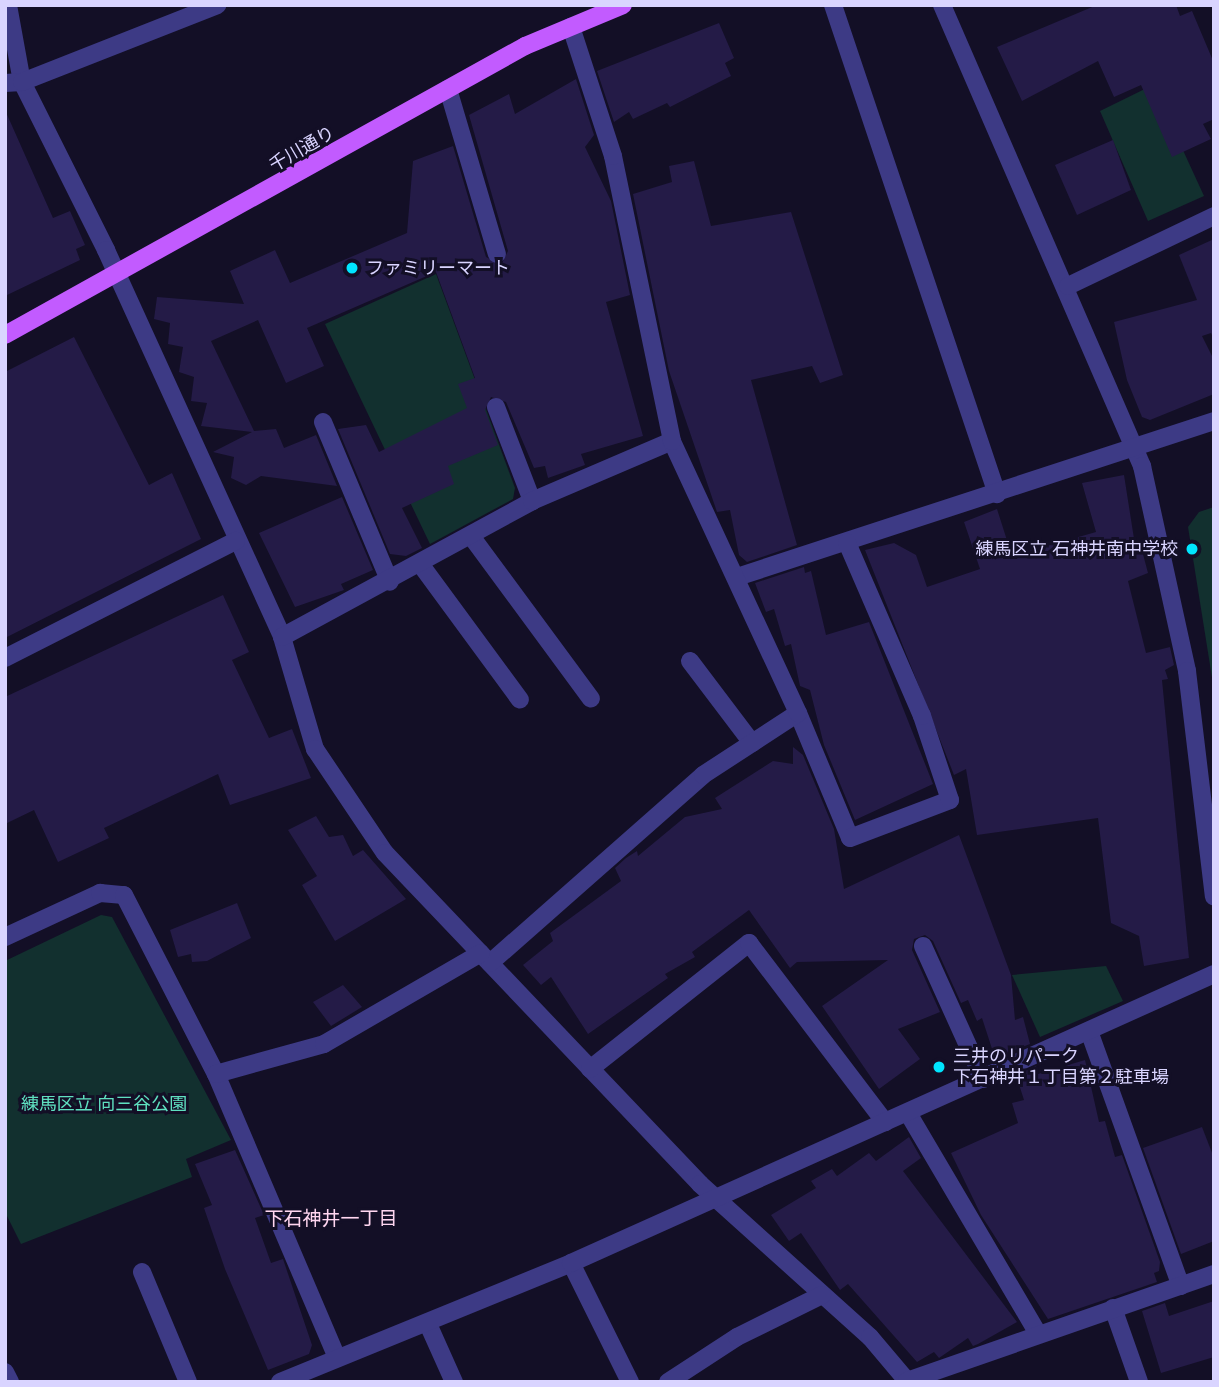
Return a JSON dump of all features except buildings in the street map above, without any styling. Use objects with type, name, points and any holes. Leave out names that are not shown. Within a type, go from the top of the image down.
[{"type":"main road","name":"千川通り","points":[[5,335],[117,276],[448,89],[571,27],[623,5]]},
{"type":"street","points":[[8,5],[13,83],[117,276],[282,637],[314,749],[385,853],[590,1069],[716,1199],[822,1294],[908,1381],[1214,1274]]},
{"type":"street","points":[[13,83],[217,5]]},
{"type":"street","points":[[833,5],[997,494]]},
{"type":"street","points":[[942,5],[1068,286],[1136,448],[1187,671],[1214,896]]},
{"type":"street","points":[[571,27],[613,156],[672,441],[737,576],[850,838],[950,800],[922,716],[847,543]]},
{"type":"street","points":[[448,89],[497,254]]},
{"type":"street","points":[[1068,286],[1214,216]]},
{"type":"street","points":[[496,407],[532,501]]},
{"type":"street","points":[[737,576],[847,543],[1214,421]]},
{"type":"street","points":[[323,422],[390,582]]},
{"type":"street","points":[[282,637],[390,582],[532,501],[672,441]]},
{"type":"street","points":[[471,536],[592,699]]},
{"type":"street","points":[[5,658],[236,541]]},
{"type":"street","points":[[421,565],[520,700]]},
{"type":"street","points":[[690,661],[752,743]]},
{"type":"street","points":[[216,1074],[324,1044],[486,958],[703,775],[798,713]]},
{"type":"street","points":[[5,937],[100,893],[124,895],[216,1074],[337,1358]]},
{"type":"street","points":[[590,1069],[749,943],[885,1122]]},
{"type":"street","points":[[923,946],[983,1079]]},
{"type":"street","points":[[280,1382],[428,1324],[570,1263],[1214,974]]},
{"type":"street","points":[[1089,1031],[1181,1286]]},
{"type":"street","points":[[908,1113],[1038,1334]]},
{"type":"street","points":[[570,1263],[630,1382]]},
{"type":"street","points":[[142,1272],[188,1382]]},
{"type":"street","points":[[668,1382],[737,1337],[822,1294]]},
{"type":"street","points":[[1113,1308],[1139,1382]]},
{"type":"street","points":[[428,1324],[454,1382]]},
{"type":"street","points":[[5,1371],[10,1382]]},
{"type":"green space","points":[[1153,85],[1204,196],[1148,221],[1100,111]]},
{"type":"green space","points":[[436,274],[515,488],[513,499],[430,544],[325,324]]},
{"type":"green space","points":[[1214,507],[1214,690],[1188,527],[1199,512]]},
{"type":"green space","name":"練馬区立 向三谷公園","points":[[101,915],[112,917],[231,1140],[186,1159],[192,1177],[21,1244],[5,1212],[5,961]]},
{"type":"green space","points":[[1106,966],[1123,1001],[1040,1037],[1012,975]]},
{"type":"place","name":"ファミリーマート","points":[[352,268]]},
{"type":"place","name":"練馬区立 石神井南中学校","points":[[1192,549]]},
{"type":"place","name":"三井のリパーク 下石神井１丁目第２駐車場","points":[[939,1067]]},
{"type":"district","name":"下石神井一丁目","points":[[331,1219]]}]
